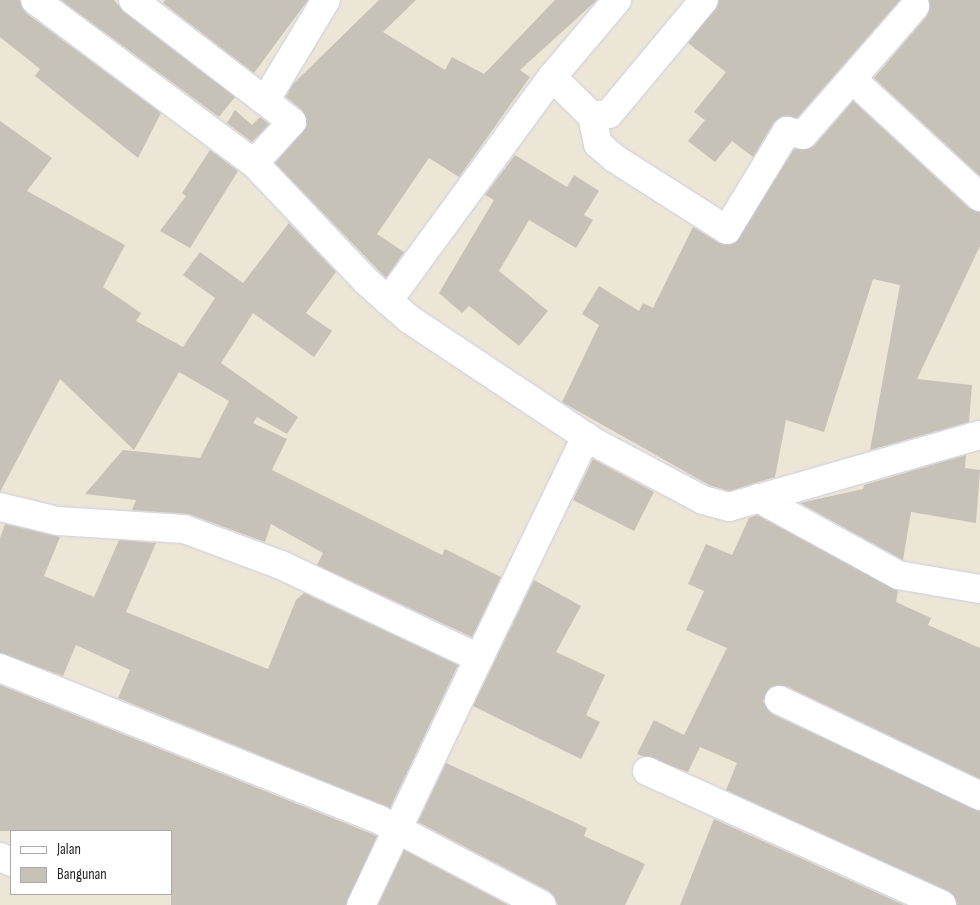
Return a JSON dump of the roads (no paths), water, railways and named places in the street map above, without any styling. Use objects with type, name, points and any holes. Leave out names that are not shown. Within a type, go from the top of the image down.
[{"type":"street","points":[[35,0],[254,163],[388,301],[471,364],[586,437],[716,505],[729,507],[980,435]]},
{"type":"street","points":[[133,0],[292,122],[254,163]]},
{"type":"street","points":[[264,101],[326,0]]},
{"type":"street","points":[[388,301],[552,77],[616,0]]},
{"type":"street","points":[[592,116],[609,114],[704,0]]},
{"type":"street","points":[[552,77],[592,116],[598,144],[614,158],[726,230],[787,131],[804,135],[915,6]]},
{"type":"street","points":[[853,80],[980,197]]},
{"type":"street","points":[[361,905],[396,827],[586,437]]},
{"type":"street","points":[[758,498],[898,575],[980,588]]},
{"type":"street","points":[[0,506],[58,521],[184,529],[281,565],[480,658]]},
{"type":"street","points":[[0,668],[396,827],[542,905]]},
{"type":"street","points":[[779,700],[980,796]]},
{"type":"street","points":[[647,770],[942,905]]}]
